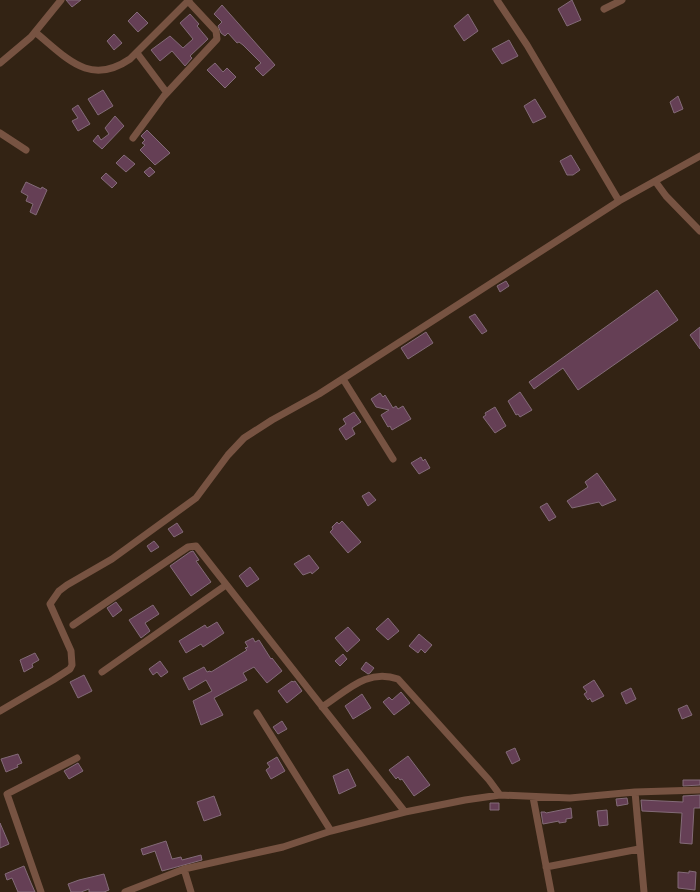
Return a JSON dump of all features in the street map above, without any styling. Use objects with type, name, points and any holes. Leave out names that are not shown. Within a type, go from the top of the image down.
[{"type":"street","points":[[0,63],[36,32],[61,0]]},
{"type":"street","points":[[36,32],[80,67],[96,70],[110,68],[123,64],[137,53],[188,0],[216,31],[217,37],[167,93],[133,138]]},
{"type":"street","points":[[497,0],[527,45],[619,201]]},
{"type":"street","points":[[604,9],[622,0]]},
{"type":"street","points":[[137,53],[167,93]]},
{"type":"street","points":[[0,133],[26,150]]},
{"type":"street","points":[[0,710],[53,680],[70,669],[72,665],[71,651],[50,604],[59,591],[112,558],[196,498],[228,455],[244,438],[343,379],[619,201],[700,156]]},
{"type":"street","points":[[655,181],[670,202],[700,231]]},
{"type":"street","points":[[343,379],[393,459]]},
{"type":"street","points":[[73,625],[192,545],[196,546],[201,550],[226,585],[405,812]]},
{"type":"street","points":[[102,672],[226,585]]},
{"type":"street","points":[[322,707],[368,677],[379,676],[398,679],[489,780],[500,795]]},
{"type":"street","points":[[257,713],[331,831]]},
{"type":"street","points":[[41,892],[7,794],[76,758]]},
{"type":"street","points":[[125,892],[184,869],[283,847],[331,831],[405,812],[500,795],[533,798],[570,798],[635,792],[700,790]]},
{"type":"street","points":[[635,792],[644,892]]},
{"type":"street","points":[[533,798],[551,892]]},
{"type":"street","points":[[546,867],[639,848]]},
{"type":"street","points":[[184,869],[191,892]]},
{"type":"building","points":[[66,0],[81,0],[72,7]]},
{"type":"building","points":[[572,0],[581,20],[567,26],[558,9]]},
{"type":"building","points":[[222,5],[275,65],[263,76],[255,68],[261,63],[243,45],[239,42],[237,43],[228,33],[225,36],[221,33],[218,26],[222,22],[214,14]]},
{"type":"building","points":[[137,12],[148,23],[138,32],[128,21]]},
{"type":"building","points":[[190,14],[199,24],[197,26],[208,39],[190,56],[192,58],[185,66],[172,51],[160,61],[151,50],[170,36],[183,48],[193,39],[180,23]]},
{"type":"building","points":[[468,14],[478,31],[464,41],[454,26]]},
{"type":"building","points":[[114,34],[122,43],[114,50],[107,41]]},
{"type":"building","points":[[509,40],[518,56],[502,64],[492,49]]},
{"type":"building","points":[[215,63],[223,72],[227,68],[236,77],[225,88],[207,70]]},
{"type":"building","points":[[103,90],[113,106],[98,115],[88,99]]},
{"type":"building","points":[[678,96],[683,109],[674,113],[670,102]]},
{"type":"building","points":[[535,99],[546,117],[533,123],[524,106]]},
{"type":"building","points":[[78,105],[90,124],[78,131],[72,121],[78,118],[72,109]]},
{"type":"building","points":[[115,116],[124,126],[102,149],[93,141],[98,135],[101,140],[109,134],[105,128]]},
{"type":"building","points":[[147,130],[170,153],[155,165],[140,150],[145,145],[142,143],[145,140],[141,136]]},
{"type":"building","points":[[124,155],[135,164],[126,172],[116,163]]},
{"type":"building","points":[[571,155],[580,170],[573,175],[567,175],[560,161]]},
{"type":"building","points":[[150,167],[155,172],[149,177],[144,172]]},
{"type":"building","points":[[106,173],[117,183],[112,188],[101,178]]},
{"type":"building","points":[[26,182],[41,189],[42,187],[47,190],[36,215],[30,212],[33,204],[26,201],[28,196],[21,192]]},
{"type":"building","points":[[506,281],[509,286],[500,292],[497,286]]},
{"type":"building","points":[[657,290],[678,320],[578,390],[563,368],[534,389],[529,382]]},
{"type":"building","points":[[475,314],[487,331],[482,334],[469,317]]},
{"type":"building","points":[[700,327],[700,349],[690,335]]},
{"type":"building","points":[[426,332],[433,343],[408,359],[401,348]]},
{"type":"building","points":[[520,392],[532,410],[520,417],[518,414],[516,415],[508,401]]},
{"type":"building","points":[[380,393],[383,397],[385,395],[393,408],[396,406],[398,409],[403,406],[411,419],[392,430],[390,426],[388,427],[381,415],[389,410],[376,407],[371,399]]},
{"type":"building","points":[[495,407],[506,426],[495,433],[483,417],[486,415],[485,413]]},
{"type":"building","points":[[354,412],[361,422],[352,428],[355,434],[346,440],[339,429],[346,424],[343,419]]},
{"type":"building","points":[[421,457],[423,461],[425,459],[430,468],[419,474],[411,463]]},
{"type":"building","points":[[597,473],[616,500],[602,506],[599,502],[572,508],[567,501],[588,487],[585,482]]},
{"type":"building","points":[[369,492],[376,500],[368,506],[362,496]]},
{"type":"building","points":[[547,503],[556,517],[549,521],[540,507]]},
{"type":"building","points":[[342,521],[361,542],[348,553],[330,532],[333,529],[332,527],[337,522],[339,524]]},
{"type":"building","points":[[177,523],[183,532],[174,537],[168,529]]},
{"type":"building","points":[[154,541],[159,547],[151,552],[147,546]]},
{"type":"building","points":[[193,551],[199,560],[196,561],[211,582],[191,596],[170,566]]},
{"type":"building","points":[[309,555],[319,568],[312,574],[311,572],[303,575],[294,564]]},
{"type":"building","points":[[250,567],[259,579],[247,587],[239,576]]},
{"type":"building","points":[[116,602],[122,610],[113,617],[107,608]]},
{"type":"building","points":[[153,605],[159,614],[145,623],[150,631],[141,638],[129,620]]},
{"type":"building","points":[[388,618],[399,631],[388,640],[376,629]]},
{"type":"building","points":[[217,622],[224,633],[203,647],[201,644],[186,653],[179,641],[205,625],[207,628]]},
{"type":"building","points":[[348,627],[360,640],[347,652],[335,638]]},
{"type":"building","points":[[419,634],[432,645],[425,653],[421,649],[418,653],[409,646]]},
{"type":"building","points":[[253,638],[255,642],[259,640],[271,659],[272,658],[282,671],[267,683],[254,667],[243,673],[247,680],[214,698],[223,715],[201,725],[193,701],[212,691],[206,680],[189,690],[183,678],[204,667],[207,672],[211,672],[247,650],[245,648],[248,647],[245,642]]},
{"type":"building","points":[[35,653],[39,660],[32,664],[33,667],[24,672],[20,660]]},
{"type":"building","points":[[343,654],[347,659],[340,666],[335,661]]},
{"type":"building","points":[[160,661],[168,672],[161,677],[157,672],[153,675],[149,669]]},
{"type":"building","points":[[366,662],[374,668],[368,674],[361,669]]},
{"type":"building","points":[[84,675],[92,691],[78,698],[70,682]]},
{"type":"building","points":[[594,680],[604,696],[592,702],[590,698],[588,700],[584,694],[587,692],[583,687]]},
{"type":"building","points":[[292,681],[295,681],[302,691],[287,703],[278,691]]},
{"type":"building","points":[[631,688],[636,699],[626,704],[621,693]]},
{"type":"building","points":[[401,692],[410,703],[394,715],[383,702],[389,697],[392,700]]},
{"type":"building","points":[[362,694],[371,708],[353,719],[345,706]]},
{"type":"building","points":[[687,705],[692,715],[682,719],[678,709]]},
{"type":"building","points":[[282,721],[287,729],[278,734],[273,727]]},
{"type":"building","points":[[515,748],[520,760],[512,764],[506,752]]},
{"type":"building","points":[[18,754],[22,763],[17,765],[18,767],[6,772],[1,759]]},
{"type":"building","points":[[408,756],[430,785],[414,796],[402,779],[400,780],[398,777],[396,779],[389,770]]},
{"type":"building","points":[[277,757],[285,771],[271,779],[266,770],[270,767],[267,763]]},
{"type":"building","points":[[78,763],[83,771],[69,779],[64,771]]},
{"type":"building","points":[[348,769],[356,786],[339,794],[333,776]]},
{"type":"building","points":[[683,780],[700,780],[700,785],[683,786]]},
{"type":"building","points":[[700,795],[700,808],[694,808],[692,844],[680,843],[682,813],[642,811],[641,800],[683,802],[683,796]]},
{"type":"building","points":[[214,796],[221,815],[204,821],[197,802]]},
{"type":"building","points":[[627,798],[628,804],[617,806],[616,799]]},
{"type":"building","points":[[490,803],[499,803],[499,810],[490,810]]},
{"type":"building","points":[[571,808],[572,818],[566,819],[566,822],[559,823],[559,821],[543,824],[541,812],[546,813]]},
{"type":"building","points":[[607,810],[608,825],[599,826],[597,811]]},
{"type":"building","points":[[0,823],[9,844],[0,848]]},
{"type":"building","points":[[166,841],[172,859],[181,857],[182,860],[201,855],[202,860],[162,871],[155,851],[143,855],[141,849]]},
{"type":"building","points":[[24,866],[35,892],[18,892],[12,878],[7,880],[5,874]]},
{"type":"building","points":[[689,871],[696,872],[695,890],[678,888],[678,872],[689,873]]},
{"type":"building","points":[[104,874],[109,890],[104,892],[89,892],[89,889],[81,892],[71,892],[68,884]]}]
